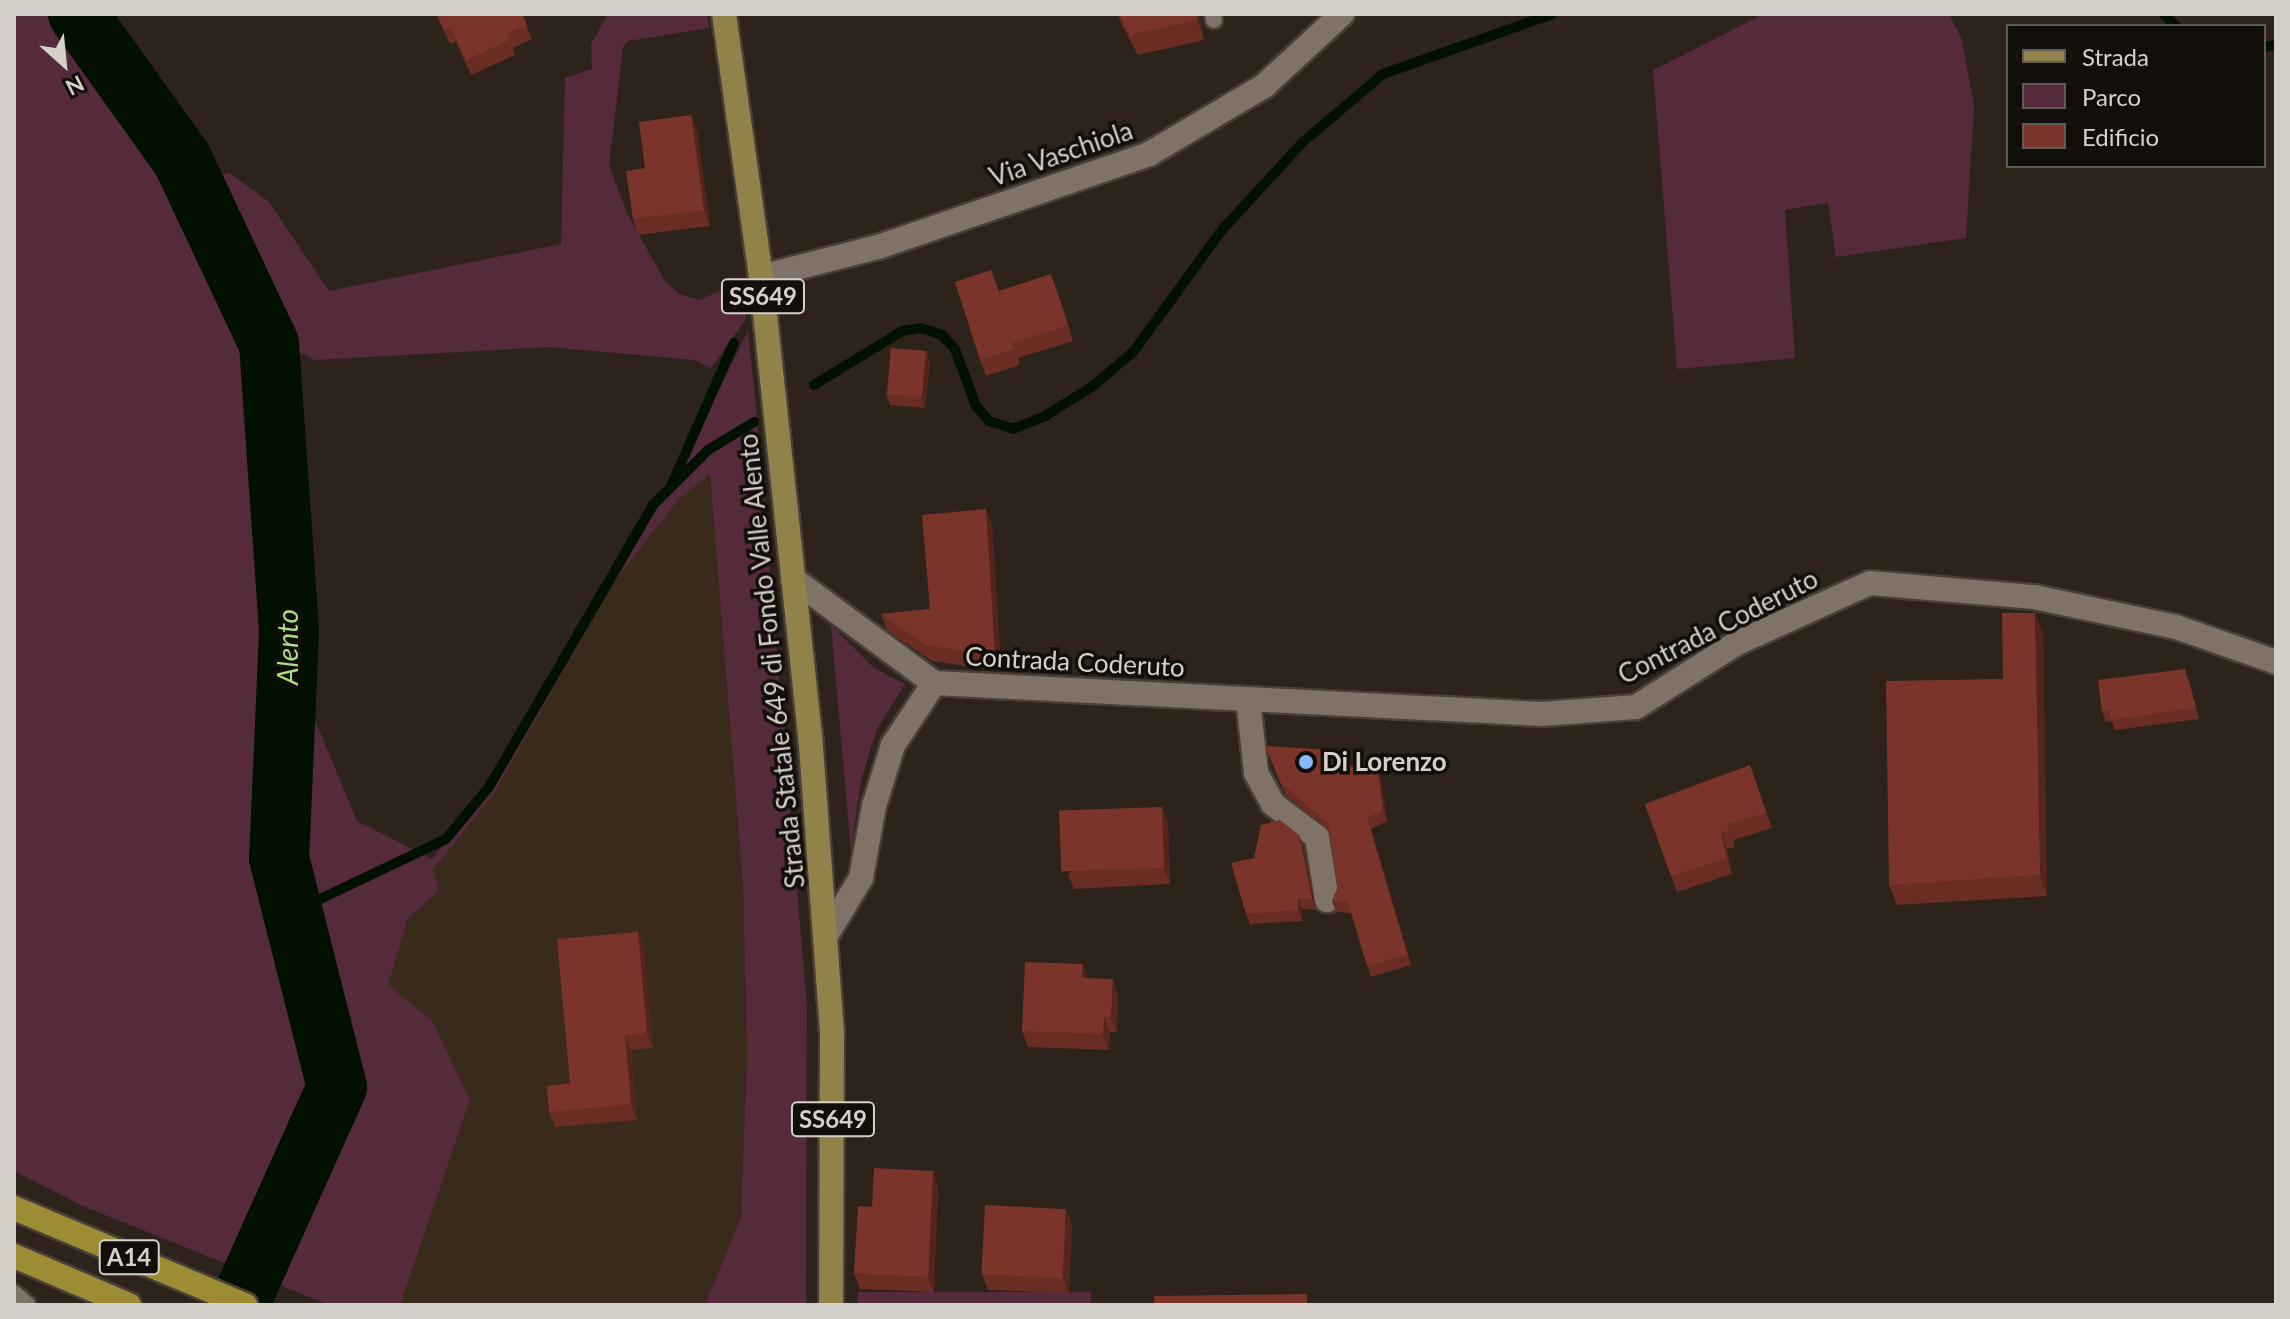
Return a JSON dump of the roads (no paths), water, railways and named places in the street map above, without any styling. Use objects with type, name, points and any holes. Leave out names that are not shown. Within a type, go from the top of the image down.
[{"type":"highway","name":"A14","points":[[14,1208],[245,1305]]},
{"type":"highway","name":"A14","points":[[14,1256],[129,1305]]},
{"type":"main road","name":"Strada Statale 649 di Fondo Valle Alento","points":[[724,14],[761,277],[827,934],[833,1112],[831,1305]]},
{"type":"street","name":"Via Vaschiola","points":[[761,277],[878,247],[1149,154],[1264,86],[1342,14]]},
{"type":"street","name":"Contrada Coderuto","points":[[793,579],[934,683],[1542,714],[1636,707],[1737,643],[1870,583],[2034,597],[2176,627],[2276,662]]},
{"type":"street","name":"Contrada Coderuto","points":[[827,934],[861,878],[874,806],[893,745],[934,683]]},
{"type":"street","points":[[1248,699],[1256,773],[1273,804],[1317,837],[1327,900]]},
{"type":"lane","points":[[14,1293],[28,1305]]},
{"type":"waterway","name":"Alento","points":[[78,14],[182,159],[269,344],[289,632],[279,858],[337,1087],[239,1305]]},
{"type":"waterway","points":[[814,385],[902,331],[921,328],[942,335],[955,349],[976,406],[989,421],[1013,429],[1045,416],[1093,386],[1134,351],[1222,230],[1303,142],[1383,74],[1552,14]]},
{"type":"waterway","points":[[2164,14],[2174,24]]},
{"type":"waterway","points":[[2266,47],[2276,45]]},
{"type":"waterway","points":[[672,484],[734,343]]},
{"type":"waterway","points":[[293,912],[446,839],[489,787],[653,505],[708,450],[754,422]]},
{"type":"place","name":"Di Lorenzo","points":[[1306,762]]}]
